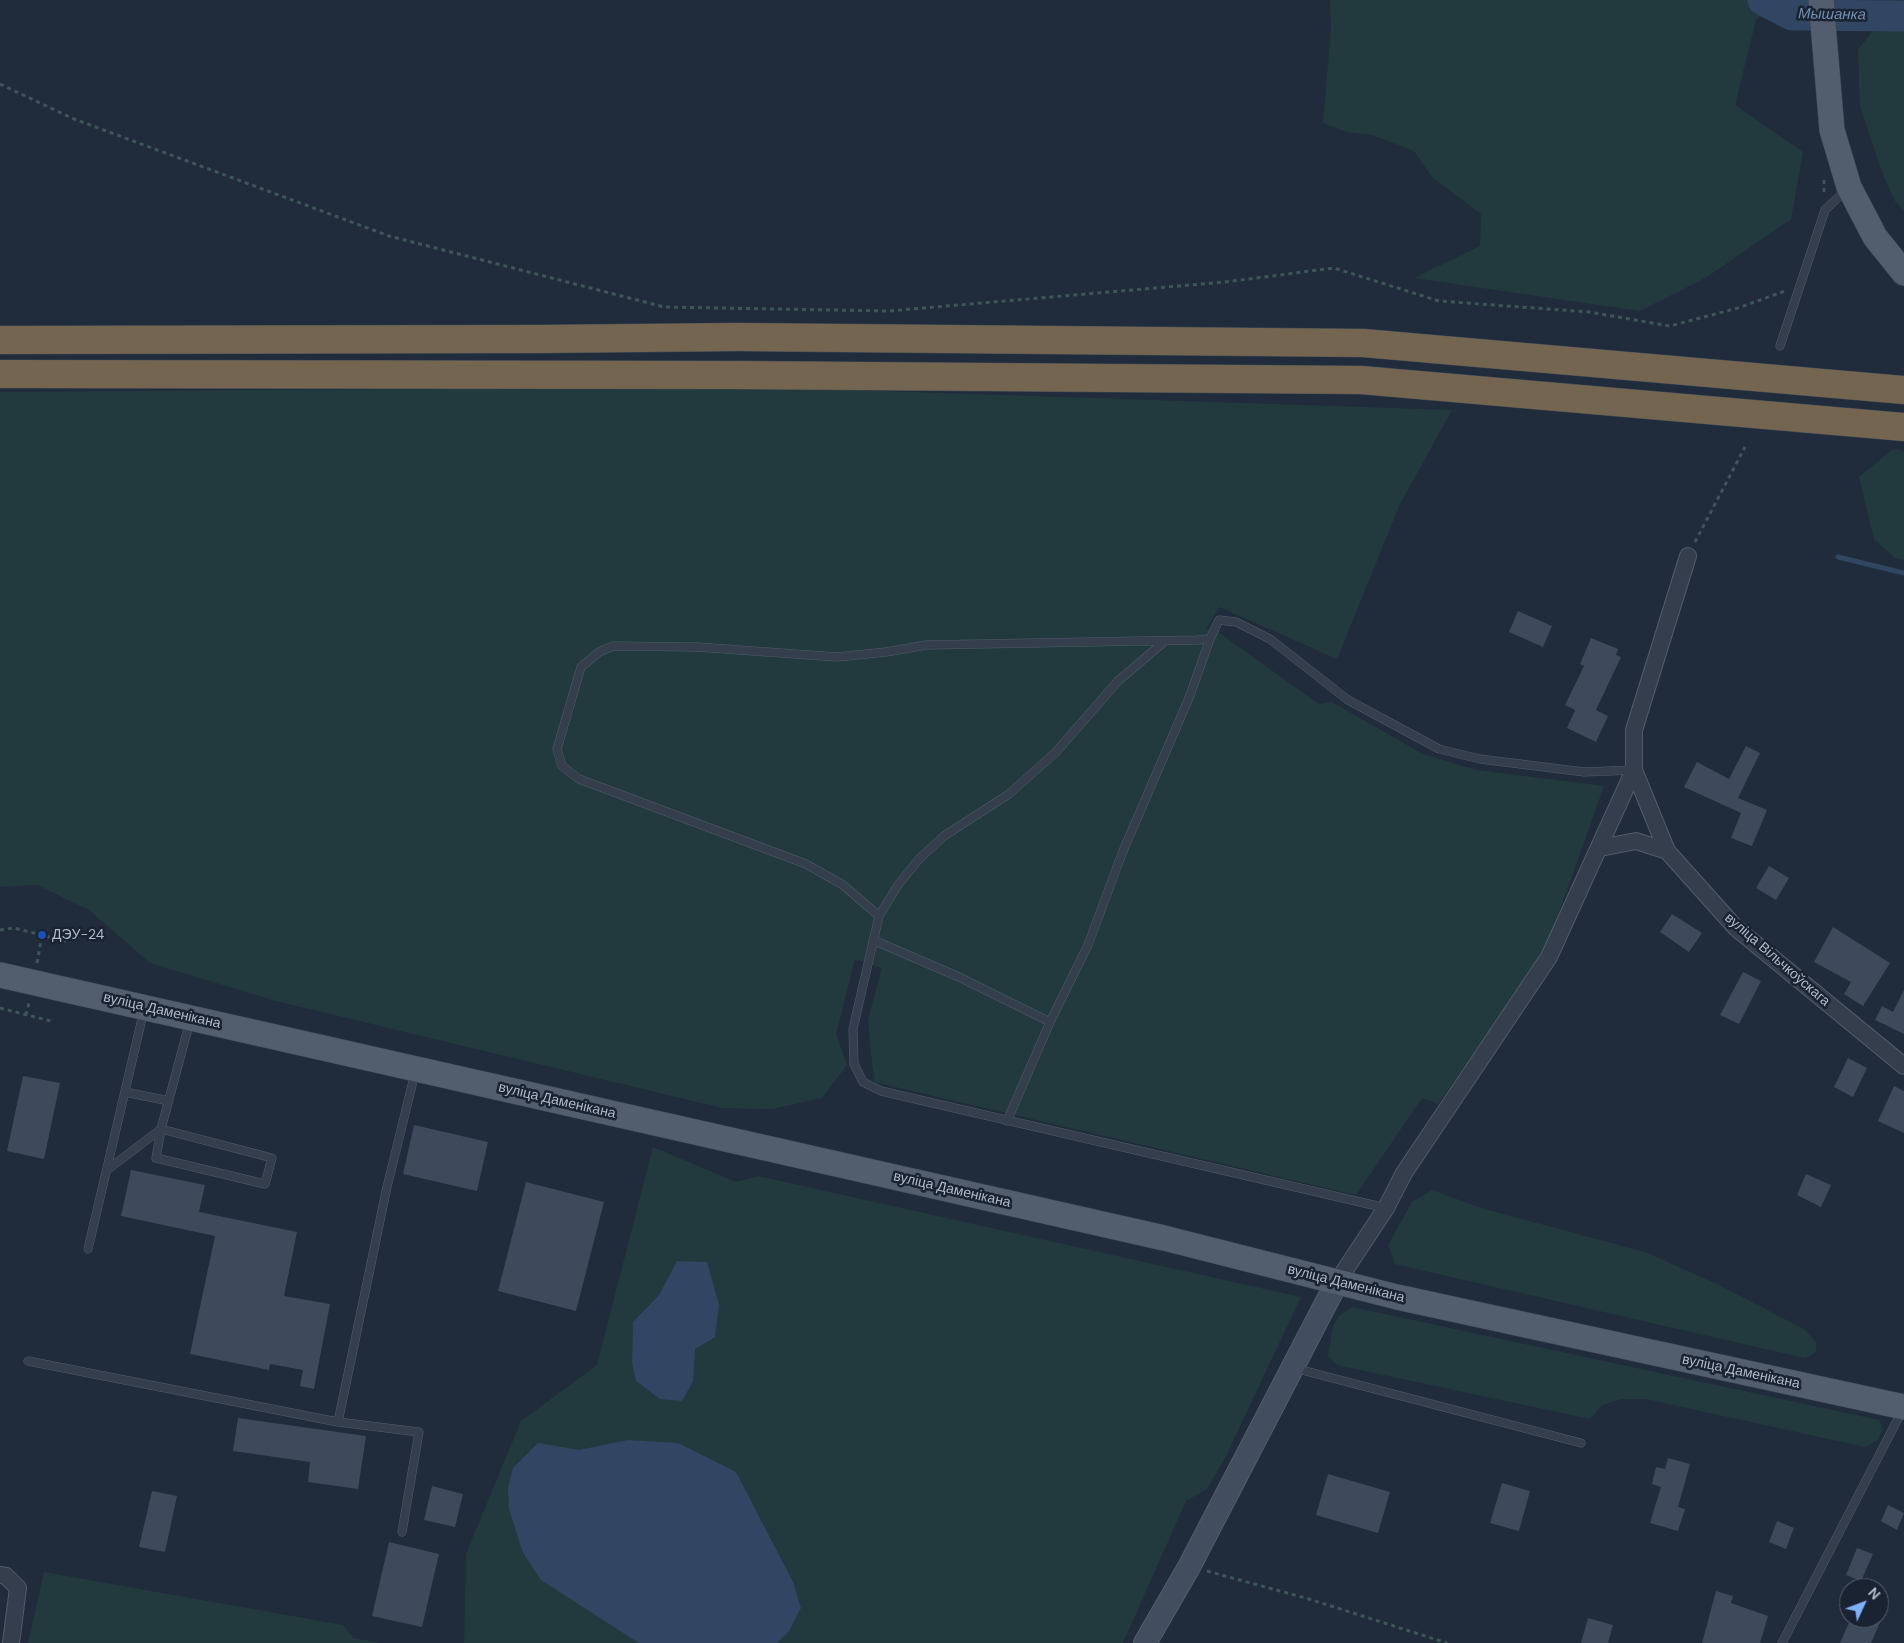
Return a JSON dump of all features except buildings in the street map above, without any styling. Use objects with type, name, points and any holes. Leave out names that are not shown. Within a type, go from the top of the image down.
[{"type":"highway","points":[[0,340],[539,340],[738,337],[1363,343],[1904,390]]},
{"type":"highway","points":[[0,374],[746,375],[1362,380],[1904,427]]},
{"type":"main road","points":[[1821,0],[1826,80],[1832,130],[1850,187],[1875,237],[1904,273]]},
{"type":"main road","name":"вуліца Даменікана","points":[[0,975],[1164,1238],[1416,1301],[1904,1407]]},
{"type":"street","name":"вуліца Вільчкоўскага","points":[[1688,556],[1634,730],[1634,770],[1667,851],[1736,928],[1904,1066]]},
{"type":"street","points":[[1145,1643],[1189,1566],[1337,1282],[1386,1208],[1404,1172],[1549,957],[1634,770]]},
{"type":"street","points":[[1600,848],[1636,842],[1667,851]]},
{"type":"street","points":[[3,1575],[18,1588],[11,1643]]},
{"type":"lane","points":[[1780,346],[1825,210],[1850,187]]},
{"type":"lane","points":[[1007,1121],[1050,1022],[1088,945],[1123,851],[1189,698],[1210,638],[1219,620],[1236,622],[1270,639],[1348,700],[1439,749],[1480,759],[1584,772],[1634,770]]},
{"type":"lane","points":[[879,916],[843,886],[806,864],[579,779],[562,766],[556,749],[581,668],[599,652],[613,646],[698,647],[837,657],[886,652],[926,645],[1165,641],[1210,638]]},
{"type":"lane","points":[[1165,641],[1118,681],[1056,752],[1009,794],[944,836],[919,859],[898,885],[879,916],[873,940],[853,1030],[854,1064],[862,1082],[881,1091],[1386,1208]]},
{"type":"lane","points":[[873,940],[960,976],[1050,1022]]},
{"type":"lane","points":[[88,1249],[144,1007]]},
{"type":"lane","points":[[161,1129],[272,1158],[265,1184],[156,1158],[161,1129],[191,1018]]},
{"type":"lane","points":[[338,1422],[387,1187],[416,1069]]},
{"type":"lane","points":[[125,1092],[168,1102]]},
{"type":"lane","points":[[107,1170],[161,1129]]},
{"type":"lane","points":[[28,1361],[338,1422],[419,1432],[402,1532]]},
{"type":"lane","points":[[1292,1367],[1582,1443]]},
{"type":"lane","points":[[1782,1643],[1904,1407]]},
{"type":"path","points":[[0,84],[74,119],[389,236],[664,307],[889,311],[1225,282],[1334,268],[1439,301],[1589,312],[1670,326],[1738,308],[1800,286]]},
{"type":"path","points":[[1688,556],[1745,447]]},
{"type":"path","points":[[0,930],[14,928],[69,942]]},
{"type":"path","points":[[0,1008],[51,1021]]},
{"type":"path","points":[[1189,1566],[1309,1599],[1446,1643]]},
{"type":"green space","points":[[1330,0],[1780,0],[1756,20],[1735,105],[1803,152],[1791,219],[1707,277],[1640,311],[1414,278],[1480,246],[1481,214],[1432,177],[1414,151],[1372,135],[1347,132],[1323,123],[1331,30]]},
{"type":"green space","points":[[1874,29],[1904,29],[1904,211],[1895,201],[1882,172],[1860,106],[1858,50]]},
{"type":"green space","points":[[392,389],[822,389],[1452,410],[1400,504],[1337,659],[1219,607],[1206,629],[1214,629],[1319,704],[1332,702],[1423,754],[1476,770],[1604,786],[1545,952],[1438,1104],[1422,1098],[1356,1195],[874,1082],[868,1020],[882,968],[855,959],[836,1034],[847,1065],[822,1098],[772,1109],[722,1108],[276,1001],[150,963],[89,910],[37,885],[0,887],[0,392]]},
{"type":"green space","points":[[1893,449],[1904,451],[1904,560],[1895,558],[1874,539],[1859,477]]},
{"type":"green space","points":[[653,1147],[736,1182],[758,1176],[1301,1297],[1226,1456],[1207,1489],[1186,1501],[1123,1643],[464,1643],[466,1554],[521,1421],[597,1365]]},
{"type":"green space","points":[[1432,1190],[1481,1208],[1645,1252],[1715,1283],[1804,1329],[1816,1342],[1816,1351],[1811,1356],[1804,1358],[1395,1264],[1388,1245],[1412,1202]]},
{"type":"green space","points":[[1352,1307],[1879,1420],[1883,1429],[1877,1441],[1865,1447],[1646,1399],[1621,1399],[1602,1405],[1590,1419],[1337,1365],[1328,1356],[1333,1326],[1339,1316]]},
{"type":"green space","points":[[44,1572],[343,1625],[353,1638],[381,1643],[28,1643]]},
{"type":"water","points":[[677,1261],[707,1262],[719,1305],[715,1337],[695,1349],[693,1381],[682,1401],[660,1399],[636,1381],[632,1363],[633,1322],[659,1295]]},
{"type":"water","points":[[628,1440],[678,1443],[736,1472],[793,1582],[801,1608],[789,1631],[777,1643],[639,1643],[541,1580],[523,1553],[509,1509],[508,1488],[513,1468],[538,1443],[579,1450]]},
{"type":"waterway","name":"Мышанка","points":[[1763,0],[1792,15],[1904,16]]},
{"type":"waterway","points":[[1838,557],[1904,573]]},
{"type":"place","name":"ДЭУ-24","points":[[42,935]]}]
